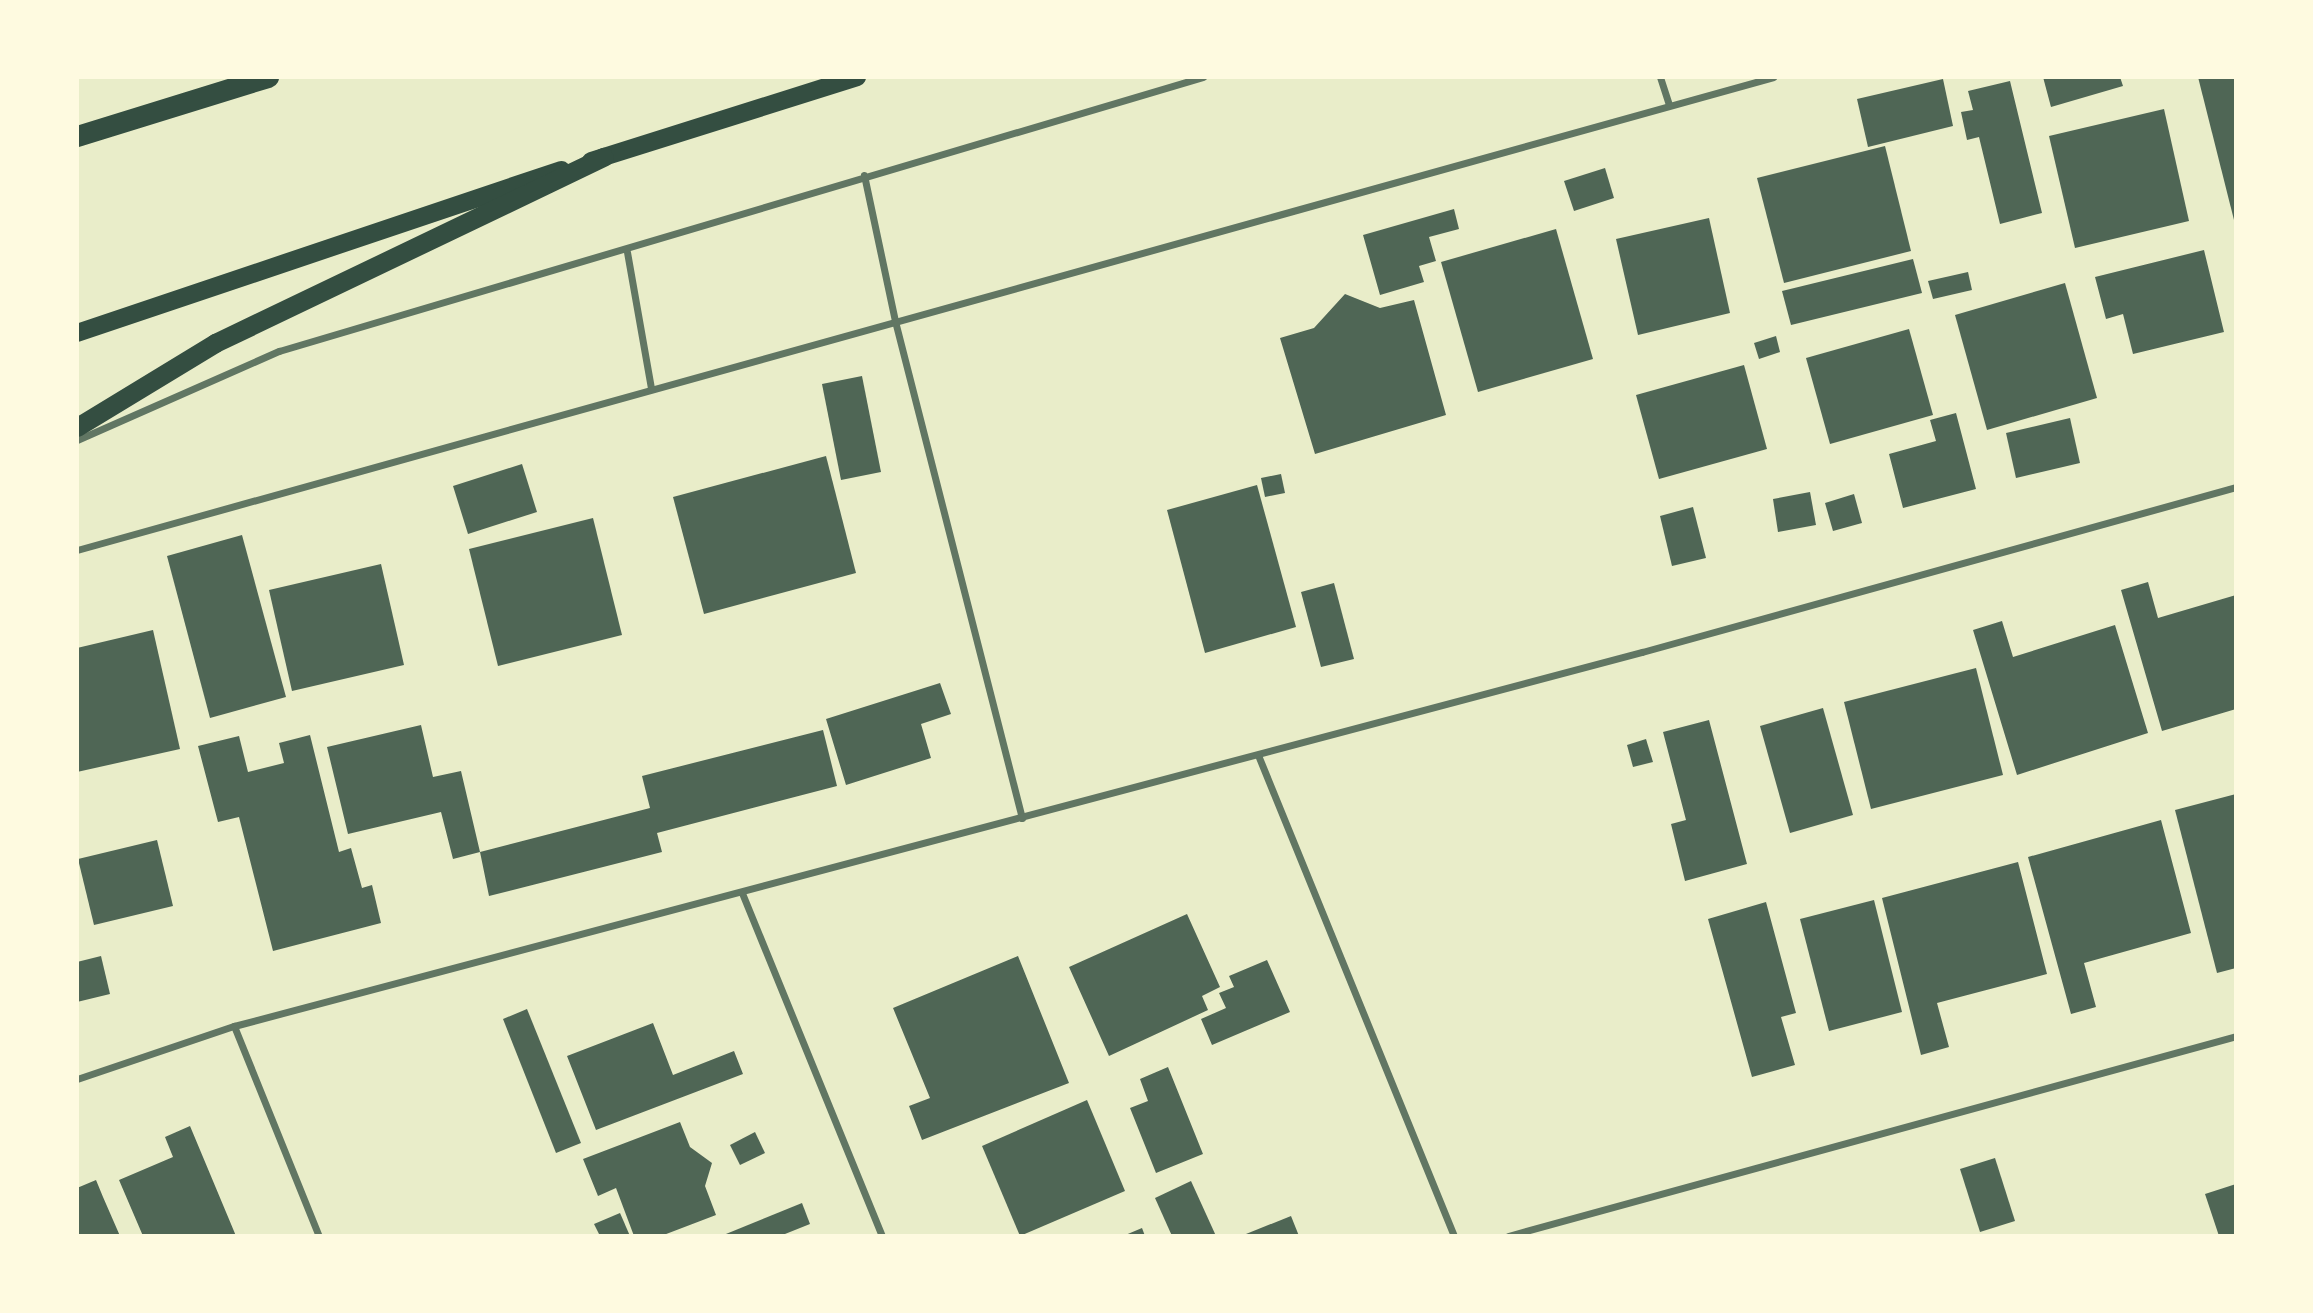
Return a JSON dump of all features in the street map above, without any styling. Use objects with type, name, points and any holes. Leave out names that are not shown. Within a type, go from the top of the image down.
[{"type":"highway","points":[[77,136],[268,77]]},
{"type":"highway","points":[[77,427],[215,343],[604,157]]},
{"type":"main road","points":[[77,333],[604,157],[857,77]]},
{"type":"street","points":[[77,440],[278,351],[627,252],[864,175],[1203,77]]},
{"type":"street","points":[[1660,77],[1669,105]]},
{"type":"street","points":[[77,550],[1773,77]]},
{"type":"street","points":[[864,175],[895,321],[1022,818]]},
{"type":"street","points":[[627,252],[651,388]]},
{"type":"street","points":[[77,1079],[234,1026],[1258,755],[2236,488]]},
{"type":"street","points":[[1258,755],[1454,1236]]},
{"type":"street","points":[[742,893],[883,1236]]},
{"type":"street","points":[[234,1026],[319,1236]]},
{"type":"street","points":[[1508,1236],[2236,1036]]},
{"type":"building","points":[[2043,77],[2120,77],[2123,86],[2051,107]]},
{"type":"building","points":[[2198,77],[2236,77],[2236,224],[2235,224]]},
{"type":"building","points":[[1943,79],[1953,126],[1868,147],[1857,99]]},
{"type":"building","points":[[2010,81],[2042,213],[2000,224],[1979,137],[1967,140],[1961,112],[1973,110],[1968,91]]},
{"type":"building","points":[[2164,109],[2189,221],[2075,248],[2049,136]]},
{"type":"building","points":[[1885,146],[1911,251],[1784,283],[1757,178]]},
{"type":"building","points":[[1605,168],[1614,198],[1574,211],[1564,181]]},
{"type":"building","points":[[1454,209],[1459,229],[1429,237],[1436,261],[1419,266],[1424,282],[1380,295],[1363,235]]},
{"type":"building","points":[[1709,218],[1730,313],[1638,335],[1616,239]]},
{"type":"building","points":[[1556,229],[1593,359],[1478,392],[1441,262]]},
{"type":"building","points":[[2204,250],[2224,332],[2133,354],[2123,314],[2106,319],[2095,277]]},
{"type":"building","points":[[1913,259],[1922,293],[1791,325],[1782,291]]},
{"type":"building","points":[[1968,272],[1972,290],[1933,299],[1928,281]]},
{"type":"building","points":[[2065,283],[2097,398],[1987,430],[1955,315]]},
{"type":"building","points":[[1345,294],[1380,308],[1414,300],[1446,415],[1315,454],[1280,338],[1314,328]]},
{"type":"building","points":[[1909,329],[1933,415],[1830,444],[1806,358]]},
{"type":"building","points":[[1776,336],[1780,352],[1759,359],[1754,343]]},
{"type":"building","points":[[1744,365],[1767,449],[1659,479],[1636,395]]},
{"type":"building","points":[[862,376],[881,472],[841,480],[822,384]]},
{"type":"building","points":[[1956,413],[1976,489],[1903,508],[1889,454],[1936,441],[1930,420]]},
{"type":"building","points":[[2070,418],[2080,463],[2016,478],[2006,433]]},
{"type":"building","points":[[826,456],[856,573],[704,614],[673,497]]},
{"type":"building","points":[[522,464],[537,512],[468,534],[453,486]]},
{"type":"building","points":[[1281,474],[1285,493],[1265,497],[1261,478]]},
{"type":"building","points":[[1257,485],[1296,627],[1205,653],[1167,510]]},
{"type":"building","points":[[1810,492],[1816,525],[1778,532],[1773,499]]},
{"type":"building","points":[[1854,494],[1862,523],[1833,531],[1825,503]]},
{"type":"building","points":[[1693,507],[1706,558],[1672,566],[1660,516]]},
{"type":"building","points":[[593,518],[622,635],[498,666],[469,549]]},
{"type":"building","points":[[242,535],[286,697],[210,718],[167,556]]},
{"type":"building","points":[[381,564],[404,665],[292,691],[269,590]]},
{"type":"building","points":[[2148,582],[2158,618],[2236,595],[2236,709],[2162,731],[2121,590]]},
{"type":"building","points":[[1334,583],[1354,659],[1321,667],[1301,592]]},
{"type":"building","points":[[2002,621],[2013,657],[2115,625],[2148,733],[2017,775],[1973,630]]},
{"type":"building","points":[[153,630],[180,749],[77,772],[77,648]]},
{"type":"building","points":[[1976,668],[2003,775],[1871,809],[1844,702]]},
{"type":"building","points":[[940,683],[951,714],[921,724],[931,758],[846,785],[826,719]]},
{"type":"building","points":[[1823,708],[1853,815],[1790,833],[1760,726]]},
{"type":"building","points":[[1709,720],[1747,864],[1685,881],[1671,824],[1686,820],[1663,732]]},
{"type":"building","points":[[421,725],[433,777],[461,771],[480,852],[453,859],[441,812],[348,834],[327,747]]},
{"type":"building","points":[[823,730],[837,786],[657,833],[662,852],[489,896],[480,852],[650,808],[642,776]]},
{"type":"building","points":[[310,735],[339,852],[351,848],[362,888],[372,885],[381,923],[273,951],[239,817],[218,822],[198,746],[239,736],[248,772],[284,763],[279,743]]},
{"type":"building","points":[[1646,739],[1653,762],[1633,767],[1627,745]]},
{"type":"building","points":[[2236,794],[2236,968],[2217,973],[2175,810]]},
{"type":"building","points":[[2161,820],[2191,933],[2084,963],[2096,1007],[2071,1014],[2028,857]]},
{"type":"building","points":[[157,840],[173,906],[94,925],[78,859]]},
{"type":"building","points":[[2018,862],[2047,974],[1937,1003],[1949,1047],[1921,1055],[1882,898]]},
{"type":"building","points":[[1874,900],[1902,1012],[1829,1031],[1800,919]]},
{"type":"building","points":[[1766,902],[1796,1013],[1781,1017],[1795,1065],[1752,1077],[1708,919]]},
{"type":"building","points":[[1187,914],[1220,987],[1202,996],[1208,1010],[1109,1056],[1069,967]]},
{"type":"building","points":[[101,956],[110,994],[77,1002],[77,962]]},
{"type":"building","points":[[1018,956],[1069,1083],[922,1140],[909,1106],[930,1098],[893,1008]]},
{"type":"building","points":[[1267,960],[1290,1012],[1212,1045],[1201,1019],[1226,1008],[1219,993],[1234,987],[1229,976]]},
{"type":"building","points":[[527,1009],[581,1143],[556,1153],[503,1019]]},
{"type":"building","points":[[653,1023],[673,1075],[734,1051],[743,1074],[596,1130],[567,1056]]},
{"type":"building","points":[[1168,1067],[1203,1154],[1156,1173],[1130,1108],[1148,1101],[1140,1079]]},
{"type":"building","points":[[1087,1100],[1125,1191],[1020,1236],[982,1146]]},
{"type":"building","points":[[680,1122],[690,1147],[712,1163],[705,1186],[716,1215],[661,1236],[634,1236],[616,1188],[598,1196],[583,1159]]},
{"type":"building","points":[[190,1126],[236,1236],[143,1236],[119,1180],[173,1157],[165,1137]]},
{"type":"building","points":[[755,1132],[765,1153],[740,1165],[730,1145]]},
{"type":"building","points":[[1995,1158],[2015,1221],[1980,1232],[1960,1169]]},
{"type":"building","points":[[96,1180],[120,1236],[77,1236],[77,1188]]},
{"type":"building","points":[[1191,1181],[1216,1236],[1172,1236],[1155,1198]]},
{"type":"building","points":[[2236,1184],[2236,1236],[2219,1236],[2205,1194]]},
{"type":"building","points":[[802,1203],[810,1224],[780,1236],[721,1236]]},
{"type":"building","points":[[620,1213],[630,1236],[600,1236],[594,1224]]},
{"type":"building","points":[[1291,1216],[1299,1236],[1241,1236]]},
{"type":"building","points":[[1142,1228],[1145,1236],[1123,1236]]}]
